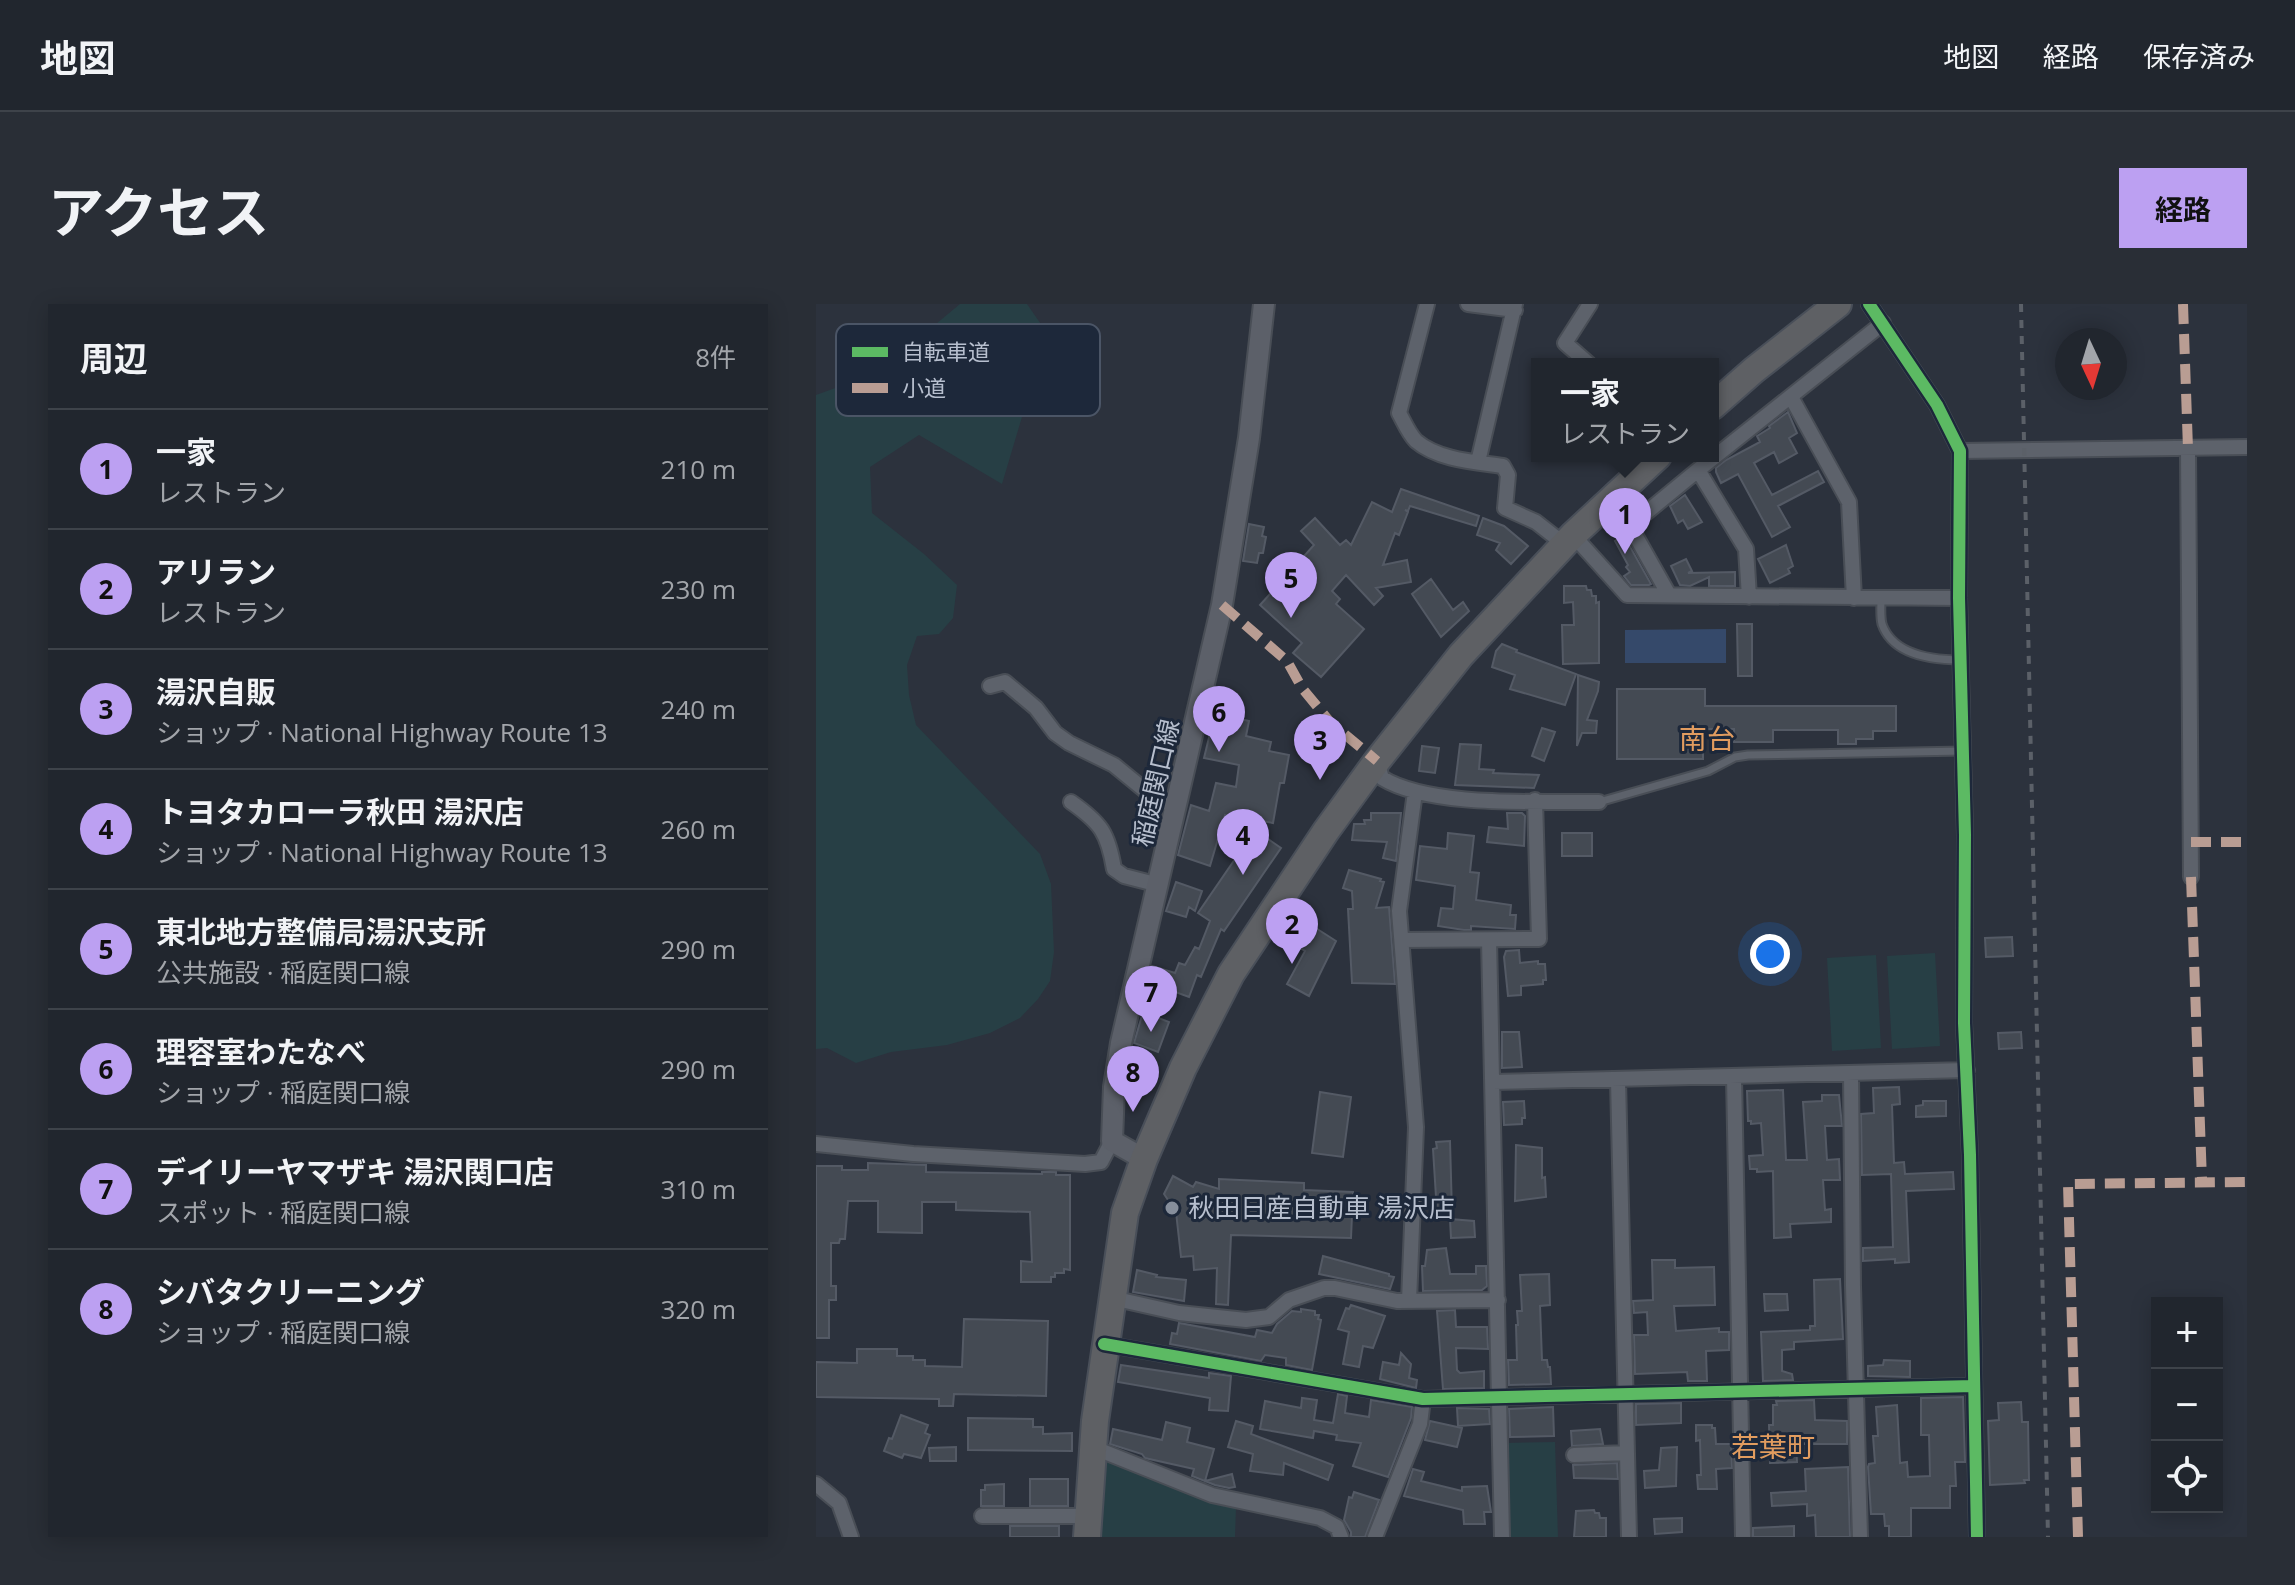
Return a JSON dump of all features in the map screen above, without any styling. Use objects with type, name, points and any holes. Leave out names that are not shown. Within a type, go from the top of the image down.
[{"type":"highway","points":[[1719,401],[1838,304]]},
{"type":"highway","points":[[1088,1526],[1092,1447],[1104,1344],[1125,1213],[1144,1159],[1183,1068],[1231,974],[1285,890],[1377,761],[1461,655],[1568,539],[1651,462]]},
{"type":"main road","name":"稲庭関口線","points":[[1112,1141],[1114,1087],[1121,1043],[1222,605],[1249,438],[1264,304]]},
{"type":"main road","points":[[1112,1141],[1144,1159]]},
{"type":"street","points":[[1427,304],[1399,413],[1414,439],[1430,450],[1503,466],[1508,475],[1505,508],[1568,539],[1627,595],[1959,598]]},
{"type":"street","points":[[1468,304],[1515,307],[1478,462]]},
{"type":"street","points":[[1582,358],[1565,343],[1590,304]]},
{"type":"street","points":[[1869,304],[1937,405],[1960,451],[1964,1023],[1977,1537]]},
{"type":"street","points":[[1719,454],[1883,323]]},
{"type":"street","points":[[1791,397],[1849,502],[1854,598]]},
{"type":"street","points":[[1960,451],[2247,447]]},
{"type":"street","points":[[2188,449],[2191,877]]},
{"type":"street","points":[[1669,595],[1630,526],[1708,462]]},
{"type":"street","points":[[1698,470],[1746,549],[1749,597]]},
{"type":"street","points":[[990,686],[1005,682],[1014,687],[1036,708],[1055,733],[1114,765],[1158,801],[1177,805]]},
{"type":"street","points":[[1377,761],[1382,778],[1400,789],[1415,792],[1457,798],[1599,802]]},
{"type":"street","points":[[1409,1301],[1416,1127],[1399,911],[1415,792]]},
{"type":"street","points":[[1403,940],[1539,939],[1535,800]]},
{"type":"street","points":[[1071,802],[1099,824],[1110,846],[1114,869],[1124,876],[1159,885]]},
{"type":"street","points":[[1489,940],[1502,1537]]},
{"type":"street","points":[[1493,1082],[1967,1070]]},
{"type":"street","points":[[1851,1074],[1860,1537]]},
{"type":"street","points":[[1734,1077],[1743,1537]]},
{"type":"street","points":[[1618,1080],[1629,1537]]},
{"type":"street","points":[[816,1144],[913,1154],[1085,1164],[1101,1162],[1112,1141]]},
{"type":"street","points":[[1112,1298],[1179,1313],[1246,1320],[1269,1317],[1289,1300],[1324,1288],[1356,1292],[1383,1300],[1498,1300]]},
{"type":"street","points":[[1104,1344],[1423,1399],[1974,1386]]},
{"type":"street","points":[[1375,1537],[1420,1424],[1423,1399]]},
{"type":"street","points":[[1092,1447],[1212,1495],[1320,1518],[1337,1527],[1341,1537]]},
{"type":"street","points":[[1574,1455],[1627,1453]]},
{"type":"street","points":[[816,1484],[839,1503],[851,1537]]},
{"type":"street","points":[[982,1516],[1088,1526]]},
{"type":"lane","points":[[1881,598],[1881,622],[1899,646],[1926,658],[1961,660]]},
{"type":"lane","points":[[1599,802],[1708,771],[1735,757],[1748,755],[1963,751]]},
{"type":"green space","points":[[960,304],[1027,304],[1041,324],[936,324]]},
{"type":"green space","points":[[836,388],[836,416],[1022,416],[1002,484],[919,435],[870,467],[872,513],[957,585],[953,618],[939,634],[917,636],[907,665],[909,695],[916,725],[1040,854],[1051,884],[1054,952],[1050,981],[1020,1018],[990,1033],[947,1045],[891,1052],[856,1063],[827,1048],[816,1049],[816,395]]},
{"type":"green space","points":[[1935,953],[1940,1046],[1892,1049],[1887,956]]},
{"type":"green space","points":[[1876,955],[1881,1048],[1832,1051],[1827,958]]},
{"type":"green space","points":[[1555,1442],[1558,1537],[1508,1537],[1505,1443]]},
{"type":"green space","points":[[1095,1454],[1236,1507],[1235,1537],[1092,1537]]},
{"type":"water","points":[[1726,629],[1726,663],[1625,663],[1625,630]]},
{"type":"building","points":[[1788,412],[1797,433],[1789,438],[1797,453],[1779,463],[1774,452],[1754,463],[1772,495],[1818,471],[1824,482],[1778,506],[1790,527],[1772,537],[1738,474],[1721,483],[1716,468],[1760,442],[1757,436]]},
{"type":"building","points":[[1401,489],[1479,516],[1476,526],[1410,506],[1408,511],[1405,510],[1408,512],[1399,535],[1395,533],[1383,565],[1407,560],[1411,582],[1376,588],[1383,596],[1374,605],[1346,575],[1332,591],[1340,599],[1336,604],[1364,629],[1321,677],[1293,653],[1302,643],[1260,605],[1314,545],[1301,531],[1315,518],[1340,545],[1346,540],[1351,545],[1372,502],[1392,512]]},
{"type":"building","points":[[1685,495],[1702,522],[1688,529],[1683,520],[1678,523],[1670,506]]},
{"type":"building","points":[[1483,518],[1504,526],[1528,546],[1511,564],[1496,550],[1500,543],[1477,535]]},
{"type":"building","points":[[1249,524],[1264,527],[1263,553],[1259,553],[1257,563],[1243,561]]},
{"type":"building","points":[[1624,536],[1651,584],[1631,585],[1624,576],[1630,572],[1615,541]]},
{"type":"building","points":[[1786,545],[1793,566],[1788,569],[1790,573],[1770,583],[1758,559]]},
{"type":"building","points":[[1686,559],[1692,571],[1688,573],[1735,572],[1735,586],[1709,586],[1709,577],[1690,586],[1680,585],[1671,566]]},
{"type":"building","points":[[1431,579],[1453,610],[1463,602],[1469,611],[1441,637],[1412,594]]},
{"type":"building","points":[[1564,586],[1586,586],[1592,596],[1596,596],[1596,603],[1599,602],[1599,663],[1563,664],[1562,625],[1574,625],[1573,602],[1564,603]]},
{"type":"building","points":[[1737,624],[1752,624],[1752,676],[1738,676]]},
{"type":"building","points":[[1502,644],[1576,674],[1565,705],[1510,689],[1515,675],[1492,667],[1496,651]]},
{"type":"building","points":[[1578,675],[1599,682],[1587,720],[1597,721],[1596,733],[1582,733],[1577,746]]},
{"type":"building","points":[[1617,689],[1705,689],[1705,706],[1896,706],[1896,731],[1873,731],[1873,739],[1856,739],[1856,744],[1838,744],[1838,730],[1773,730],[1773,742],[1734,742],[1734,729],[1703,729],[1703,759],[1617,759]]},
{"type":"building","points":[[1215,713],[1249,721],[1246,736],[1271,742],[1269,751],[1289,755],[1273,823],[1225,815],[1210,866],[1178,855],[1191,805],[1209,811],[1216,783],[1236,787],[1239,765],[1204,758]]},
{"type":"building","points":[[1542,728],[1555,732],[1544,761],[1532,756]]},
{"type":"building","points":[[1460,744],[1481,745],[1479,769],[1494,770],[1493,773],[1539,775],[1534,788],[1455,785]]},
{"type":"building","points":[[1422,746],[1439,748],[1435,773],[1419,771]]},
{"type":"building","points":[[1371,813],[1401,813],[1396,861],[1383,858],[1387,842],[1352,840],[1354,824],[1365,824],[1364,820],[1371,820]]},
{"type":"building","points":[[1507,813],[1522,813],[1525,816],[1524,846],[1487,842],[1489,827],[1508,829]]},
{"type":"building","points":[[1255,830],[1281,848],[1224,931],[1221,929],[1189,997],[1148,982],[1152,966],[1175,973],[1179,963],[1185,965],[1195,947],[1199,949],[1210,921],[1198,913]]},
{"type":"building","points":[[1448,833],[1474,836],[1470,872],[1479,873],[1476,900],[1511,905],[1510,915],[1516,915],[1515,929],[1471,926],[1471,930],[1464,930],[1438,926],[1441,908],[1453,909],[1455,886],[1416,880],[1420,846],[1447,849]]},
{"type":"building","points":[[1562,833],[1592,833],[1592,856],[1562,856]]},
{"type":"building","points":[[1349,870],[1384,882],[1376,908],[1389,907],[1395,984],[1352,983],[1348,909],[1353,909],[1352,891],[1343,888]]},
{"type":"building","points":[[1176,882],[1202,891],[1195,911],[1189,907],[1186,917],[1166,911]]},
{"type":"building","points":[[1311,925],[1336,941],[1309,996],[1287,984],[1305,951],[1291,943],[1301,926],[1308,930]]},
{"type":"building","points":[[2012,937],[2013,956],[1986,957],[1985,938]]},
{"type":"building","points":[[1519,950],[1520,963],[1538,961],[1538,964],[1545,964],[1546,980],[1543,984],[1521,986],[1521,995],[1508,996],[1504,957],[1506,951]]},
{"type":"building","points":[[1143,1012],[1169,1022],[1158,1052],[1134,1043]]},
{"type":"building","points":[[1502,1032],[1519,1032],[1522,1067],[1502,1068]]},
{"type":"building","points":[[2021,1032],[2022,1048],[1999,1049],[1998,1033]]},
{"type":"building","points":[[1899,1087],[1900,1104],[1892,1105],[1894,1163],[1904,1162],[1905,1174],[1953,1172],[1954,1189],[1906,1191],[1909,1262],[1895,1263],[1895,1259],[1863,1261],[1863,1248],[1893,1247],[1891,1174],[1862,1175],[1861,1114],[1874,1113],[1873,1088]]},
{"type":"building","points":[[1783,1090],[1786,1160],[1807,1160],[1803,1102],[1822,1101],[1822,1095],[1839,1095],[1842,1126],[1825,1126],[1827,1160],[1839,1159],[1840,1180],[1823,1180],[1825,1210],[1831,1209],[1831,1222],[1790,1224],[1791,1237],[1774,1238],[1773,1171],[1750,1169],[1749,1156],[1763,1155],[1761,1123],[1751,1124],[1748,1121],[1747,1091]]},
{"type":"building","points":[[1320,1092],[1351,1097],[1343,1157],[1312,1153]]},
{"type":"building","points":[[1524,1101],[1525,1118],[1522,1118],[1522,1124],[1504,1125],[1503,1102]]},
{"type":"building","points":[[1923,1101],[1946,1101],[1946,1116],[1916,1117],[1916,1106],[1923,1105]]},
{"type":"building","points":[[1450,1141],[1452,1213],[1437,1213],[1433,1149],[1437,1148],[1436,1142]]},
{"type":"building","points":[[1516,1145],[1542,1148],[1542,1178],[1545,1177],[1546,1197],[1515,1201]]},
{"type":"building","points":[[868,1163],[926,1165],[926,1172],[1056,1172],[1056,1175],[1070,1175],[1070,1270],[1055,1273],[1051,1282],[1021,1282],[1021,1261],[1032,1262],[1030,1212],[956,1210],[956,1202],[922,1202],[922,1233],[878,1232],[878,1201],[848,1201],[845,1239],[831,1243],[831,1286],[836,1286],[836,1300],[829,1300],[829,1338],[816,1338],[816,1166],[868,1170]]},
{"type":"building","points":[[1173,1176],[1193,1187],[1196,1182],[1219,1189],[1219,1179],[1304,1183],[1304,1190],[1353,1192],[1351,1238],[1231,1235],[1228,1305],[1216,1304],[1217,1268],[1194,1270],[1193,1256],[1181,1257],[1176,1212],[1164,1194]]},
{"type":"building","points":[[1450,1219],[1474,1221],[1475,1237],[1451,1238]]},
{"type":"building","points":[[1446,1248],[1450,1274],[1476,1274],[1476,1266],[1486,1266],[1487,1286],[1482,1290],[1423,1291],[1422,1266],[1425,1266],[1427,1250]]},
{"type":"building","points":[[1323,1256],[1389,1274],[1394,1277],[1390,1289],[1319,1274]]},
{"type":"building","points":[[1652,1260],[1675,1260],[1675,1268],[1714,1267],[1715,1305],[1674,1306],[1676,1331],[1719,1328],[1719,1332],[1729,1332],[1729,1350],[1706,1351],[1707,1381],[1688,1381],[1687,1372],[1635,1374],[1634,1335],[1648,1335],[1647,1312],[1634,1313],[1633,1301],[1653,1300]]},
{"type":"building","points":[[1137,1270],[1156,1277],[1186,1280],[1184,1301],[1133,1292]]},
{"type":"building","points":[[1549,1274],[1550,1305],[1540,1306],[1542,1360],[1547,1360],[1550,1367],[1551,1384],[1509,1385],[1508,1360],[1517,1360],[1517,1311],[1522,1311],[1520,1275]]},
{"type":"building","points":[[1840,1279],[1843,1339],[1794,1342],[1794,1349],[1782,1350],[1782,1371],[1792,1374],[1793,1380],[1763,1381],[1761,1332],[1810,1330],[1810,1326],[1815,1326],[1814,1280]]},
{"type":"building","points":[[1764,1294],[1787,1294],[1788,1310],[1765,1311]]},
{"type":"building","points":[[1351,1305],[1385,1316],[1373,1348],[1363,1346],[1359,1367],[1343,1364],[1349,1332],[1338,1329],[1346,1308],[1349,1309]]},
{"type":"building","points":[[1301,1309],[1315,1311],[1321,1320],[1312,1370],[1286,1365],[1286,1358],[1265,1355],[1261,1361],[1170,1344],[1172,1333],[1177,1334],[1179,1323],[1255,1337],[1257,1330],[1272,1333],[1292,1311],[1301,1312]]},
{"type":"building","points":[[1455,1310],[1456,1327],[1487,1327],[1488,1349],[1456,1348],[1457,1370],[1460,1373],[1484,1371],[1484,1388],[1443,1389],[1437,1311]]},
{"type":"building","points":[[964,1319],[1048,1321],[1046,1396],[954,1394],[953,1406],[939,1406],[939,1399],[816,1397],[816,1362],[857,1363],[857,1349],[897,1349],[897,1356],[925,1360],[925,1366],[962,1367]]},
{"type":"building","points":[[1401,1353],[1411,1364],[1409,1378],[1417,1380],[1416,1388],[1380,1379],[1383,1362],[1399,1365]]},
{"type":"building","points":[[1884,1360],[1910,1361],[1910,1377],[1868,1376],[1868,1366],[1883,1365]]},
{"type":"building","points":[[1121,1365],[1209,1378],[1209,1373],[1231,1376],[1228,1411],[1209,1410],[1210,1398],[1118,1382]]},
{"type":"building","points":[[1338,1394],[1347,1396],[1345,1413],[1369,1417],[1371,1400],[1412,1407],[1411,1418],[1388,1477],[1353,1466],[1361,1443],[1336,1440],[1337,1435],[1314,1431],[1313,1438],[1260,1429],[1265,1401],[1301,1408],[1302,1398],[1317,1400],[1314,1420],[1333,1423]]},
{"type":"building","points":[[1963,1397],[1965,1462],[1955,1462],[1956,1486],[1950,1486],[1950,1508],[1911,1508],[1911,1537],[1889,1537],[1884,1514],[1871,1514],[1868,1467],[1875,1463],[1873,1436],[1878,1436],[1876,1407],[1897,1405],[1900,1463],[1907,1462],[1908,1477],[1930,1476],[1929,1435],[1921,1435],[1921,1398]]},
{"type":"building","points":[[1814,1400],[1815,1420],[1847,1421],[1847,1444],[1796,1444],[1797,1462],[1770,1463],[1769,1425],[1773,1425],[1773,1405],[1777,1405],[1776,1401]]},
{"type":"building","points":[[2021,1402],[2022,1422],[2028,1422],[2029,1480],[2024,1480],[2025,1483],[1990,1485],[1988,1421],[1999,1420],[1998,1403]]},
{"type":"building","points":[[1681,1403],[1681,1423],[1636,1425],[1636,1404]]},
{"type":"building","points":[[1553,1407],[1554,1436],[1510,1437],[1509,1409]]},
{"type":"building","points":[[1457,1408],[1489,1409],[1490,1424],[1458,1426]]},
{"type":"building","points":[[901,1415],[928,1425],[925,1433],[930,1435],[921,1458],[904,1454],[902,1458],[884,1451]]},
{"type":"building","points":[[968,1418],[1033,1419],[1033,1427],[1043,1427],[1043,1434],[1072,1433],[1072,1451],[968,1450]]},
{"type":"building","points":[[1236,1421],[1253,1426],[1251,1434],[1333,1465],[1328,1480],[1284,1463],[1283,1475],[1250,1471],[1253,1454],[1228,1447]]},
{"type":"building","points":[[1430,1421],[1462,1428],[1457,1447],[1425,1440]]},
{"type":"building","points":[[1166,1422],[1190,1428],[1187,1442],[1214,1449],[1205,1481],[1232,1474],[1235,1487],[1215,1485],[1192,1476],[1194,1469],[1145,1458],[1142,1454],[1110,1444],[1113,1429],[1162,1440]]},
{"type":"building","points":[[1696,1425],[1712,1425],[1716,1444],[1731,1444],[1732,1468],[1716,1469],[1717,1489],[1698,1489],[1697,1475],[1701,1475],[1700,1440],[1696,1441]]},
{"type":"building","points":[[1600,1429],[1603,1444],[1572,1446],[1571,1431]]},
{"type":"building","points":[[956,1447],[956,1461],[930,1461],[929,1448]]},
{"type":"building","points":[[1677,1447],[1676,1486],[1645,1488],[1644,1471],[1659,1470],[1661,1448]]},
{"type":"building","points":[[1617,1463],[1618,1479],[1574,1478],[1573,1465]]},
{"type":"building","points":[[1848,1467],[1850,1537],[1816,1537],[1815,1515],[1807,1516],[1807,1504],[1772,1506],[1771,1493],[1806,1491],[1805,1469]]},
{"type":"building","points":[[1413,1469],[1424,1472],[1421,1481],[1462,1491],[1462,1487],[1487,1486],[1491,1512],[1484,1512],[1485,1524],[1464,1524],[1463,1510],[1404,1496]]},
{"type":"building","points":[[1030,1479],[1068,1479],[1068,1506],[1030,1506]]},
{"type":"building","points":[[1004,1484],[1004,1506],[981,1506],[981,1490],[985,1490],[985,1485]]},
{"type":"building","points":[[1354,1492],[1379,1500],[1365,1537],[1351,1537],[1344,1520],[1349,1497],[1352,1498]]},
{"type":"building","points":[[1594,1510],[1600,1518],[1606,1518],[1606,1537],[1574,1537],[1576,1511]]},
{"type":"building","points":[[1682,1518],[1682,1532],[1655,1534],[1654,1519]]},
{"type":"building","points":[[1010,1526],[1059,1526],[1059,1537],[1010,1537]]},
{"type":"building","points":[[1794,1526],[1794,1537],[1753,1537],[1753,1528]]},
{"type":"railway","points":[[2021,304],[2048,1537]]},
{"type":"marked path","points":[[2183,304],[2188,449]]},
{"type":"marked path","points":[[1222,605],[1287,661],[1302,688],[1330,722],[1377,761]]},
{"type":"marked path","points":[[2191,842],[2247,842]]},
{"type":"marked path","points":[[2191,877],[2202,1181]]},
{"type":"marked path","points":[[2078,1537],[2068,1184],[2247,1182]]},
{"type":"cycle path","points":[[1869,304],[1937,405],[1960,451],[1964,1023],[1970,1155],[1977,1537]]},
{"type":"cycle path","points":[[1104,1344],[1423,1399],[1974,1386]]},
{"type":"place","name":"一家","points":[[1625,554]]},
{"type":"place","name":"東北地方整備局湯沢支所","points":[[1291,618]]},
{"type":"place","name":"理容室わたなべ","points":[[1219,752]]},
{"type":"place","name":"湯沢自販","points":[[1320,780]]},
{"type":"place","name":"トヨタカローラ秋田 湯沢店","points":[[1243,875]]},
{"type":"place","name":"アリラン","points":[[1292,964]]},
{"type":"place","name":"デイリーヤマザキ 湯沢関口店","points":[[1151,1032]]},
{"type":"place","name":"シバタクリーニング","points":[[1133,1112]]},
{"type":"place","name":"秋田日産自動車 湯沢店","points":[[1172,1208]]},
{"type":"district","name":"南台","points":[[1707,739]]},
{"type":"district","name":"若葉町","points":[[1773,1447]]}]
